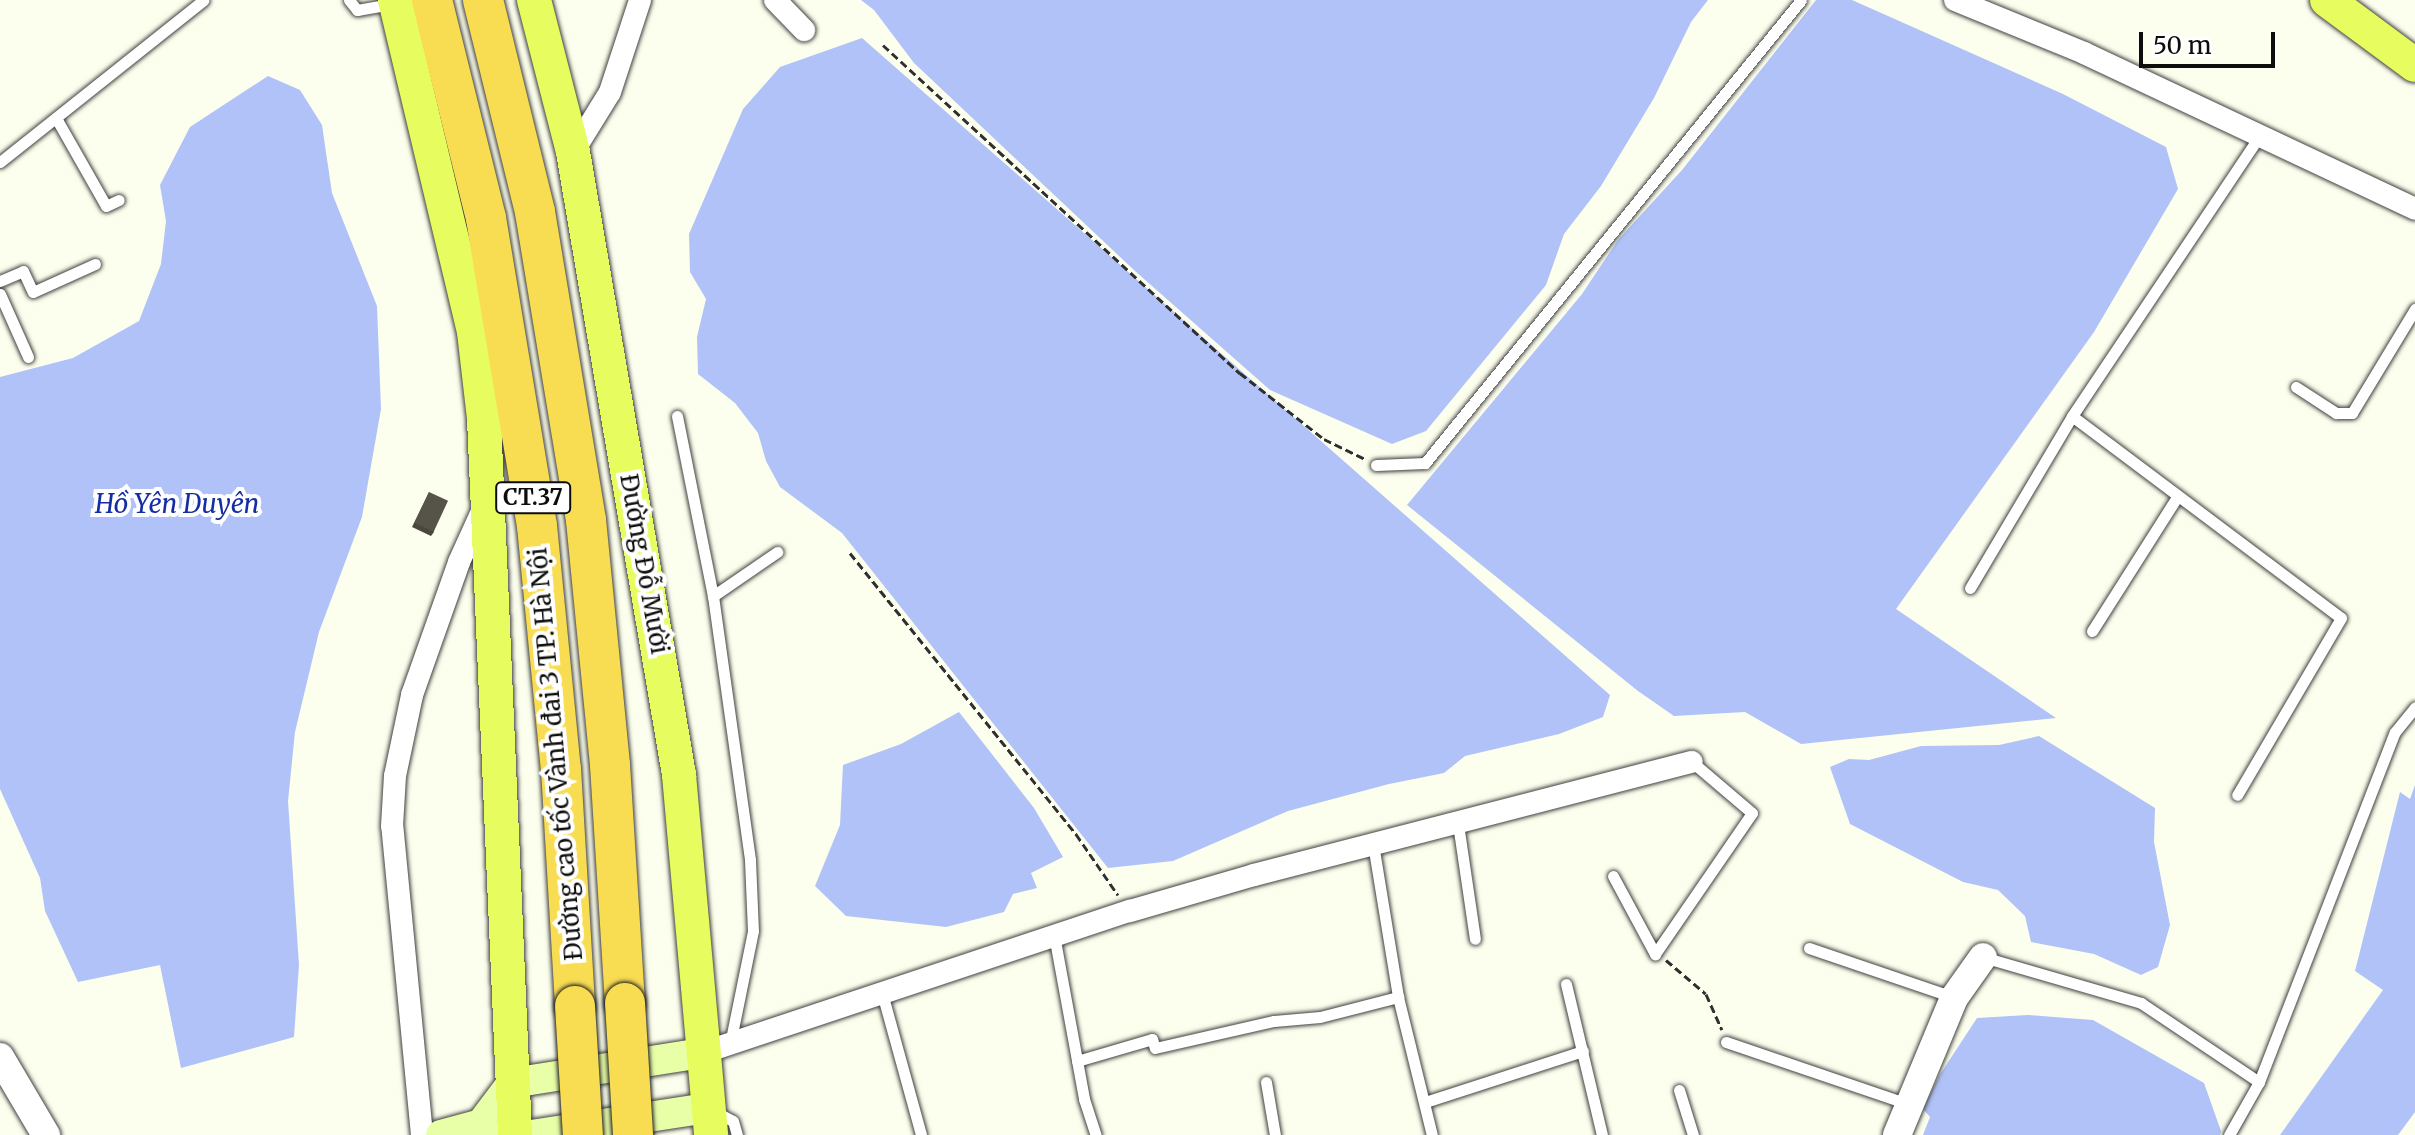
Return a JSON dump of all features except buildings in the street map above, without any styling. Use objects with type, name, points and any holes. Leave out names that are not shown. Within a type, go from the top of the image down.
[{"type":"highway","name":"Đường cao tốc Vành đai 3 TP. Hà Nội","points":[[483,0],[535,212],[586,520],[610,765],[633,1135]]},
{"type":"highway","name":"Đường cao tốc Vành đai 3 TP. Hà Nội","points":[[408,1],[486,218],[537,526],[561,769],[583,1135]]},
{"type":"main road","name":"Đường Đỗ Mười","points":[[534,0],[573,152],[679,775],[716,1049],[710,1122]]},
{"type":"main road","points":[[2327,0],[2415,65]]},
{"type":"main road","points":[[408,1],[474,332],[488,498],[512,1083],[512,1135],[481,1124],[441,1135]]},
{"type":"main road","points":[[481,1124],[512,1083],[716,1049]]},
{"type":"main road","points":[[531,1135],[710,1122]]},
{"type":"street","points":[[573,152],[610,92],[640,0]]},
{"type":"street","points":[[775,0],[804,30]]},
{"type":"street","points":[[1955,0],[2084,53],[2415,209]]},
{"type":"street","points":[[422,1135],[392,826],[395,776],[412,695],[459,562],[488,498]]},
{"type":"street","points":[[716,1049],[1130,911],[1373,844],[1692,762]]},
{"type":"street","points":[[1897,1135],[1912,1106],[1954,998],[1983,957]]},
{"type":"street","points":[[0,1057],[46,1135]]},
{"type":"lane","points":[[0,162],[204,0]]},
{"type":"lane","points":[[349,0],[357,10],[408,1]]},
{"type":"lane","points":[[1376,465],[1425,463],[1801,0]]},
{"type":"lane","points":[[56,118],[106,206],[119,200]]},
{"type":"lane","points":[[1970,588],[2072,416],[2261,134]]},
{"type":"lane","points":[[0,281],[23,271],[33,292],[95,264]]},
{"type":"lane","points":[[2,302],[28,357]]},
{"type":"lane","points":[[2296,387],[2336,413],[2352,413],[2415,309]]},
{"type":"lane","points":[[677,416],[713,596],[750,860],[753,931],[716,1049]]},
{"type":"lane","points":[[2072,416],[2341,618],[2237,795]]},
{"type":"lane","points":[[2092,631],[2177,497]]},
{"type":"lane","points":[[713,596],[777,552]]},
{"type":"lane","points":[[2229,1135],[2259,1082],[2395,732],[2415,707]]},
{"type":"lane","points":[[1613,876],[1655,954],[1752,813],[1692,762]]},
{"type":"lane","points":[[1458,824],[1475,939]]},
{"type":"lane","points":[[1373,844],[1398,997],[1432,1135]]},
{"type":"lane","points":[[1054,935],[1084,1099],[1096,1135]]},
{"type":"lane","points":[[1809,948],[1954,998]]},
{"type":"lane","points":[[1983,957],[2141,1003],[2259,1082]]},
{"type":"lane","points":[[1566,984],[1602,1135]]},
{"type":"lane","points":[[882,993],[921,1135]]},
{"type":"lane","points":[[1077,1061],[1152,1039],[1155,1048],[1274,1021],[1320,1017],[1398,997]]},
{"type":"lane","points":[[1726,1042],[1912,1106]]},
{"type":"lane","points":[[1425,1102],[1583,1051]]},
{"type":"lane","points":[[1266,1082],[1275,1135]]},
{"type":"lane","points":[[1679,1090],[1693,1135]]},
{"type":"lane","points":[[710,1122],[733,1121],[737,1135]]},
{"type":"path","points":[[883,45],[1240,373],[1324,439],[1376,465]]},
{"type":"path","points":[[850,553],[1076,834],[1130,911]]},
{"type":"path","points":[[1655,954],[1677,967],[1706,994],[1726,1042]]},
{"type":"water","points":[[861,0],[1708,0],[1691,22],[1654,98],[1601,186],[1564,234],[1546,285],[1426,431],[1392,444],[1270,390],[1135,271],[914,63],[874,10]]},
{"type":"water","points":[[1816,0],[1852,0],[2063,94],[2166,147],[2178,189],[2094,332],[1896,609],[2056,718],[1801,744],[1745,712],[1674,716],[1638,691],[1407,505],[1582,294],[1618,240],[1682,170]]},
{"type":"water","points":[[862,38],[1610,695],[1603,717],[1559,734],[1465,756],[1444,773],[1288,811],[1173,861],[1108,868],[842,533],[780,487],[766,461],[758,433],[735,403],[698,374],[697,337],[706,299],[690,272],[689,234],[743,109],[780,67]]},
{"type":"water","name":"Hồ Yên Duyên","points":[[268,76],[300,90],[322,125],[332,193],[377,306],[381,409],[362,517],[319,632],[295,732],[288,801],[299,965],[294,1037],[181,1068],[160,965],[78,982],[45,911],[40,878],[0,789],[0,377],[73,358],[139,321],[161,264],[166,221],[160,185],[190,127]]},
{"type":"water","points":[[959,712],[1034,808],[1063,857],[1031,873],[1037,888],[1013,894],[1004,912],[946,927],[846,916],[815,886],[840,825],[843,765],[901,744]]},
{"type":"water","points":[[2039,736],[2155,808],[2154,842],[2170,925],[2158,967],[2141,975],[2094,954],[2031,942],[2025,916],[1998,890],[1963,882],[1850,824],[1830,767],[1849,759],[1869,760],[1921,746],[1999,745]]},
{"type":"water","points":[[2415,785],[2415,1112],[2398,1135],[2280,1135],[2383,990],[2355,971],[2400,792],[2410,799]]},
{"type":"water","points":[[2028,1015],[2093,1020],[2204,1083],[2220,1135],[1923,1135],[1930,1117],[1923,1109],[1939,1076],[1977,1018]]}]
